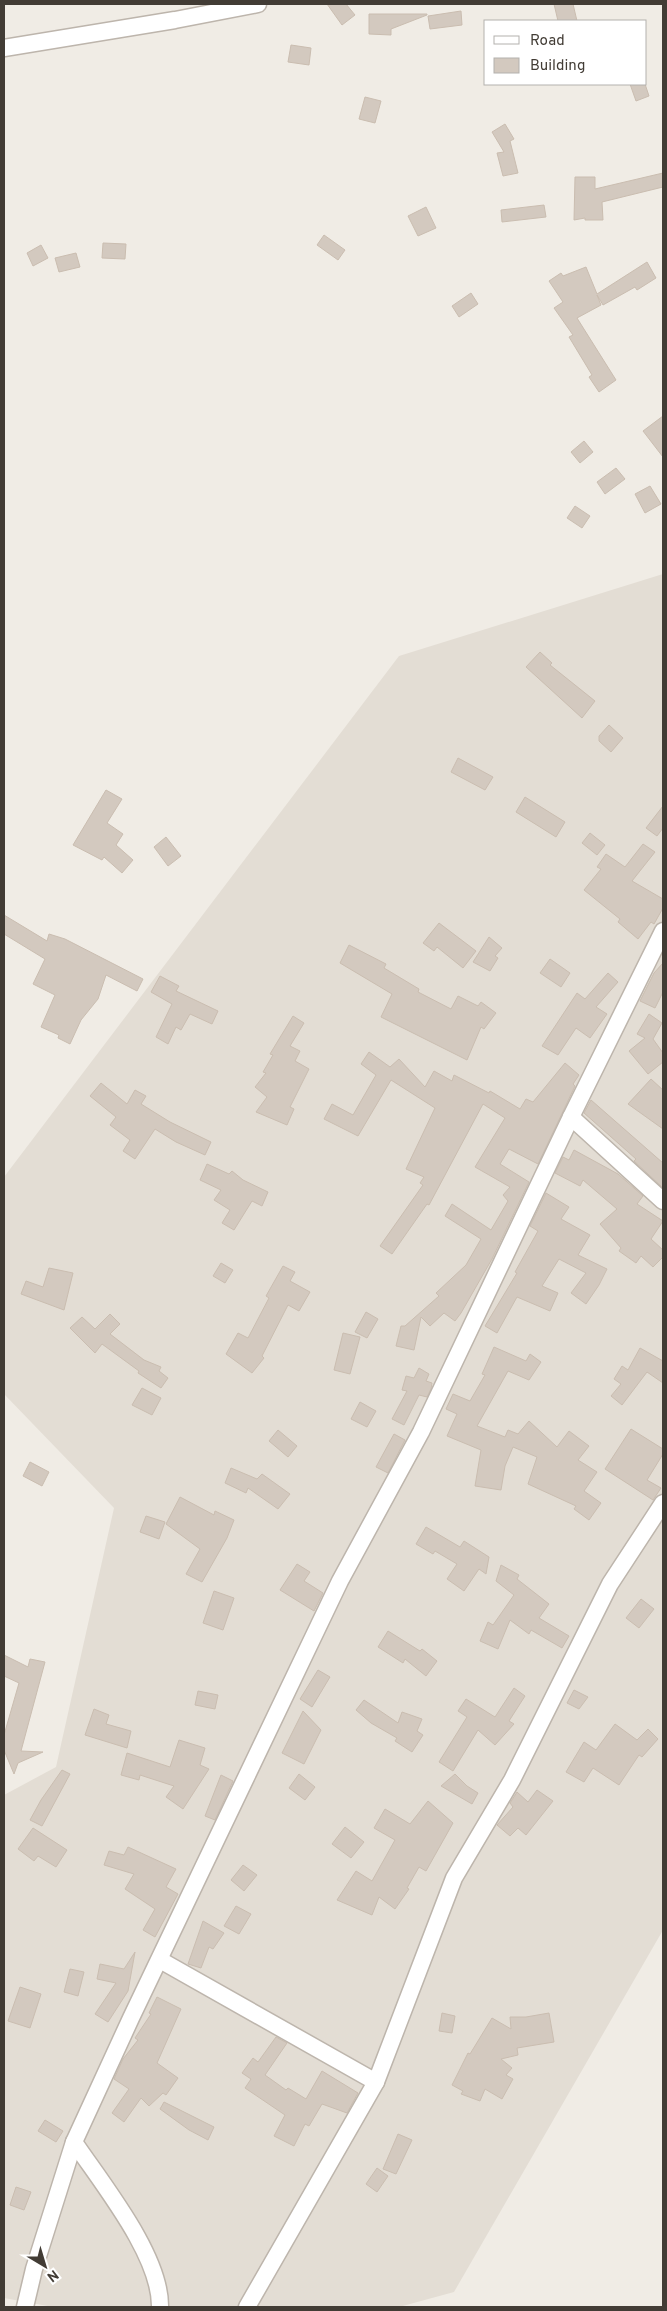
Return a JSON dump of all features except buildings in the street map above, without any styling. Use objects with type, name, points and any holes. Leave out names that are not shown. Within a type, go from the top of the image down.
[{"type":"street","points":[[4,48],[175,20],[258,4]]},
{"type":"street","points":[[25,2307],[34,2269],[74,2142],[131,2018],[340,1581],[421,1432],[571,1117],[663,931]]},
{"type":"street","points":[[571,1117],[663,1201]]},
{"type":"street","points":[[247,2307],[376,2082],[454,1878],[512,1780],[610,1584],[663,1504]]},
{"type":"street","points":[[160,1960],[376,2082]]},
{"type":"street","points":[[74,2142],[148,2254],[156,2276],[160,2307]]},
{"type":"shaded area","points":[[663,574],[663,1930],[454,2292],[399,2307],[53,2307],[4,2298],[4,1795],[56,1767],[114,1508],[4,1394],[4,1177],[399,656]]}]
